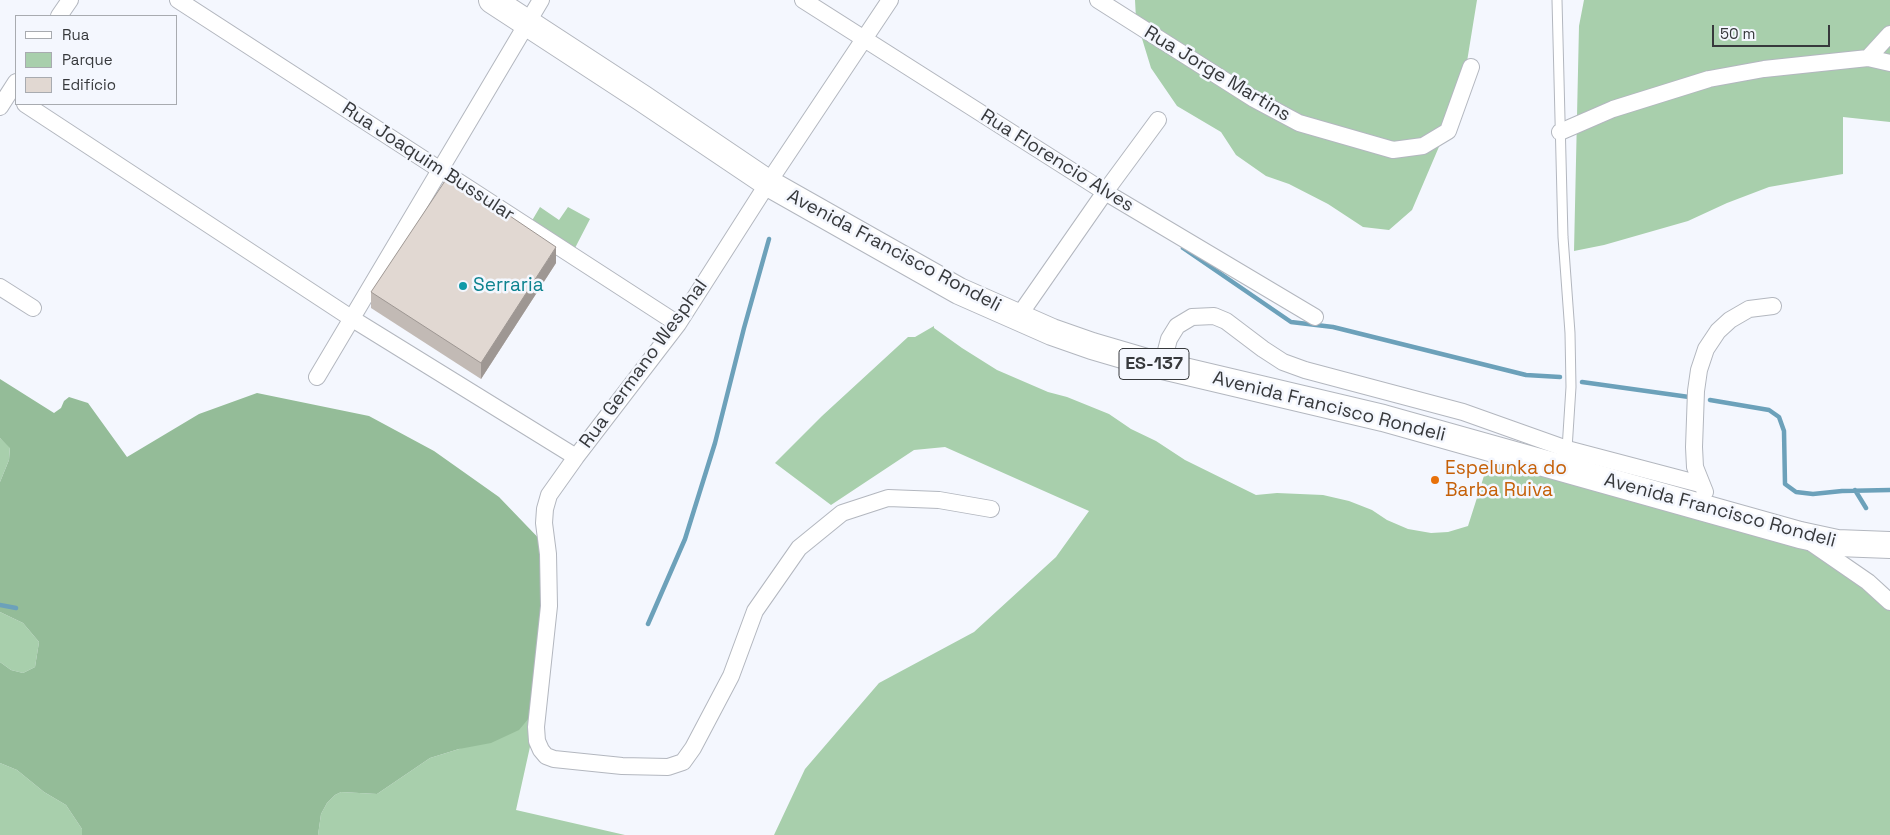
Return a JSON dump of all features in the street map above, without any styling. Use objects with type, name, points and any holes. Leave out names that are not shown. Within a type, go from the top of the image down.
[{"type":"main road","name":"Avenida Francisco Rondeli","points":[[492,0],[768,183],[959,291],[1092,346],[1162,366],[1383,418],[1800,535],[1837,543],[1890,545]]},
{"type":"street","points":[[60,15],[70,0]]},
{"type":"street","name":"Rua Joaquim Bussular","points":[[178,0],[678,324]]},
{"type":"street","points":[[317,377],[350,318],[526,22],[541,0]]},
{"type":"street","name":"Rua Florencio Alves","points":[[803,0],[1105,192],[1315,317]]},
{"type":"street","name":"Rua Germano Wesphal","points":[[890,0],[768,183],[678,324],[549,495],[545,509],[549,606],[536,727],[537,741],[541,750],[546,756],[554,759],[622,766],[668,768],[683,762],[693,748],[731,676],[755,611],[799,548],[842,513],[888,498],[939,500],[991,510]]},
{"type":"street","name":"Rua Jorge Martins","points":[[1098,0],[1254,99],[1299,123],[1393,150],[1422,146],[1448,132],[1471,67]]},
{"type":"street","points":[[1868,58],[1890,34]]},
{"type":"street","points":[[1560,132],[1613,109],[1709,79],[1764,70],[1868,58],[1890,63]]},
{"type":"street","points":[[0,107],[10,90]]},
{"type":"street","points":[[27,105],[350,318],[576,457]]},
{"type":"street","points":[[1018,317],[1158,120]]},
{"type":"street","points":[[0,287],[33,308]]},
{"type":"street","points":[[1717,513],[1700,484],[1694,467],[1696,391],[1699,370],[1706,349],[1718,330],[1730,320],[1749,309],[1773,306]]},
{"type":"street","points":[[1162,366],[1169,339],[1177,326],[1192,317],[1214,316],[1226,321],[1283,362],[1305,370],[1463,412],[1567,449],[1700,484]]},
{"type":"street","points":[[1800,535],[1868,582],[1890,602]]},
{"type":"lane","points":[[1556,0],[1563,237],[1570,333],[1571,387],[1567,449]]},
{"type":"green space","points":[[1135,0],[1477,0],[1464,80],[1441,142],[1412,210],[1389,230],[1363,227],[1328,204],[1289,184],[1266,176],[1236,155],[1221,132],[1177,106],[1151,68],[1136,19]]},
{"type":"green space","points":[[1584,0],[1890,0],[1890,122],[1843,117],[1843,174],[1769,187],[1727,203],[1688,221],[1604,245],[1574,251],[1579,26]]},
{"type":"green space","points":[[540,207],[559,220],[568,207],[590,219],[575,248],[530,224]]},
{"type":"green space","points":[[934,326],[934,328],[962,348],[997,370],[1048,392],[1067,397],[1109,414],[1185,460],[1256,495],[1277,493],[1323,495],[1349,501],[1372,510],[1387,520],[1408,529],[1431,533],[1448,532],[1468,526],[1490,457],[1816,545],[1890,610],[1890,835],[774,835],[805,769],[879,683],[974,632],[1056,557],[1089,511],[945,447],[914,450],[831,505],[775,463],[822,416],[908,337],[915,337]]},
{"type":"green space","points":[[0,379],[54,413],[61,408],[64,401],[69,397],[88,403],[127,457],[199,414],[257,393],[369,416],[434,451],[499,497],[550,550],[539,706],[519,730],[491,743],[459,749],[430,758],[377,794],[341,792],[335,795],[327,803],[321,814],[318,835],[82,835],[82,829],[66,805],[44,792],[17,770],[0,763],[0,662],[11,670],[23,673],[35,667],[39,642],[23,623],[0,612],[0,482],[9,460],[10,448],[0,438]]},
{"type":"green space","points":[[0,438],[10,447],[9,460],[0,482]]},
{"type":"green space","points":[[0,612],[23,623],[39,642],[35,667],[23,673],[11,670],[0,662]]},
{"type":"green space","points":[[539,706],[516,810],[625,835],[318,835],[321,814],[327,803],[335,795],[341,792],[377,794],[430,758],[459,749]]},
{"type":"green space","points":[[0,763],[17,770],[44,792],[66,805],[82,829],[82,835],[0,835]]},
{"type":"building","name":"Serraria","points":[[449,175],[556,247],[481,363],[371,292]]},
{"type":"waterway","points":[[648,624],[685,539],[715,443],[769,239]]},
{"type":"waterway","points":[[1183,248],[1291,322],[1333,327],[1526,375],[1560,377]]},
{"type":"waterway","points":[[1582,382],[1689,397]]},
{"type":"waterway","points":[[1710,400],[1769,410],[1779,417],[1784,431],[1785,484],[1796,492],[1813,494],[1890,490]]},
{"type":"waterway","points":[[1855,490],[1866,508]]},
{"type":"waterway","points":[[0,605],[16,608]]},
{"type":"place","name":"Serraria","points":[[463,286]]},
{"type":"place","name":"Espelunka do Barba Ruiva","points":[[1435,480]]}]
